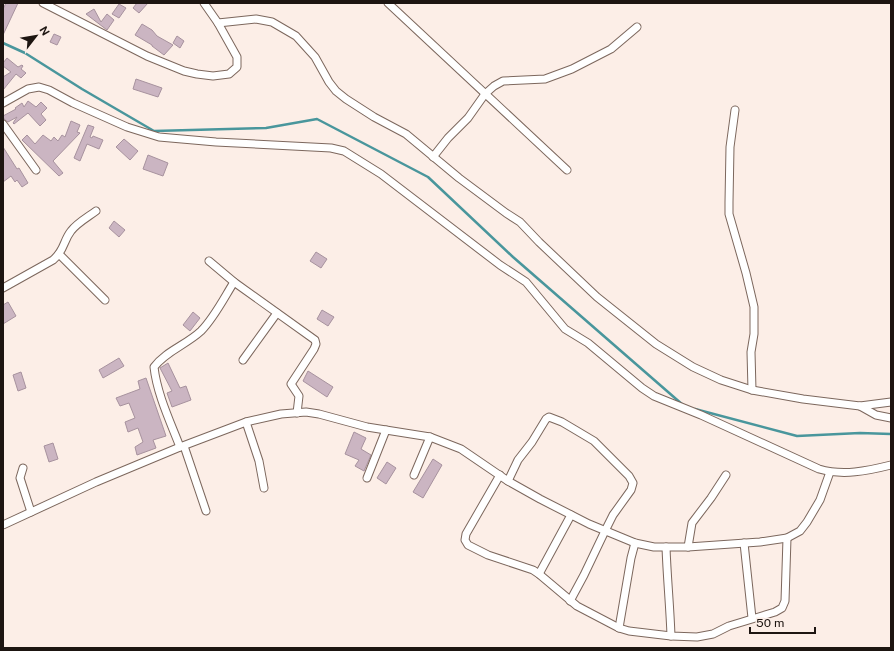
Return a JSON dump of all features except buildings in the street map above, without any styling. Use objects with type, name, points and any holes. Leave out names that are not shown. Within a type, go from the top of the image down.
[{"type":"street","points":[[44,3],[147,56],[202,75],[213,76],[228,74],[237,67],[236,57],[218,23],[204,3]]},
{"type":"street","points":[[388,3],[567,170]]},
{"type":"street","points":[[218,23],[256,19],[272,22],[296,36],[315,57],[333,86],[346,100],[406,134],[464,183],[520,222],[597,297],[656,344],[693,367],[721,380],[752,390],[802,399],[860,406],[891,402]]},
{"type":"street","points":[[433,157],[448,138],[468,118],[485,94],[503,81],[545,79],[572,69],[611,49],[637,27]]},
{"type":"street","points":[[3,103],[28,89],[39,87],[49,90],[73,103],[127,127],[159,137],[344,150],[380,174],[500,266],[526,282],[565,328],[588,343],[642,388],[654,396],[701,415],[807,465],[830,472],[868,471],[891,465]]},
{"type":"street","points":[[735,110],[730,147],[729,214],[746,272],[754,307],[754,334],[751,352],[752,390]]},
{"type":"street","points":[[3,124],[36,170]]},
{"type":"street","points":[[3,288],[53,260],[59,254],[70,231],[96,211]]},
{"type":"street","points":[[59,254],[105,300]]},
{"type":"street","points":[[209,261],[234,282],[315,340],[316,344],[314,349],[291,384],[299,396],[297,413]]},
{"type":"street","points":[[206,511],[157,383],[154,367],[162,357],[200,332],[209,321],[234,282]]},
{"type":"street","points":[[243,360],[277,313]]},
{"type":"street","points":[[860,406],[876,415],[891,418]]},
{"type":"street","points":[[3,525],[96,482],[246,422],[281,414],[306,412],[367,427],[430,437],[461,449],[508,481],[571,515],[635,543],[654,547],[688,547],[760,542],[788,538],[800,531],[807,522],[820,500],[830,472]]},
{"type":"street","points":[[508,481],[518,460],[532,442],[546,419],[549,417],[594,441],[629,476],[633,483],[631,490],[613,515],[570,601]]},
{"type":"street","points":[[246,422],[259,461],[264,488]]},
{"type":"street","points":[[367,478],[386,430]]},
{"type":"street","points":[[414,475],[430,437]]},
{"type":"street","points":[[23,468],[20,478],[31,512]]},
{"type":"street","points":[[500,475],[466,534],[465,540],[468,545],[488,555],[533,570],[540,574],[570,601],[589,614],[629,631],[671,636],[697,637],[713,634],[729,626],[775,612],[782,608],[785,601],[788,538]]},
{"type":"street","points":[[688,547],[692,523],[712,498],[726,475]]},
{"type":"street","points":[[540,574],[571,515]]},
{"type":"street","points":[[619,628],[635,543]]},
{"type":"street","points":[[744,543],[752,618]]},
{"type":"street","points":[[666,547],[671,636]]},
{"type":"waterway","points":[[3,43],[25,53],[82,89],[154,131],[266,128],[317,119],[428,177],[513,257],[683,405]]},
{"type":"waterway","points":[[695,409],[797,436],[860,433],[891,434]]}]
